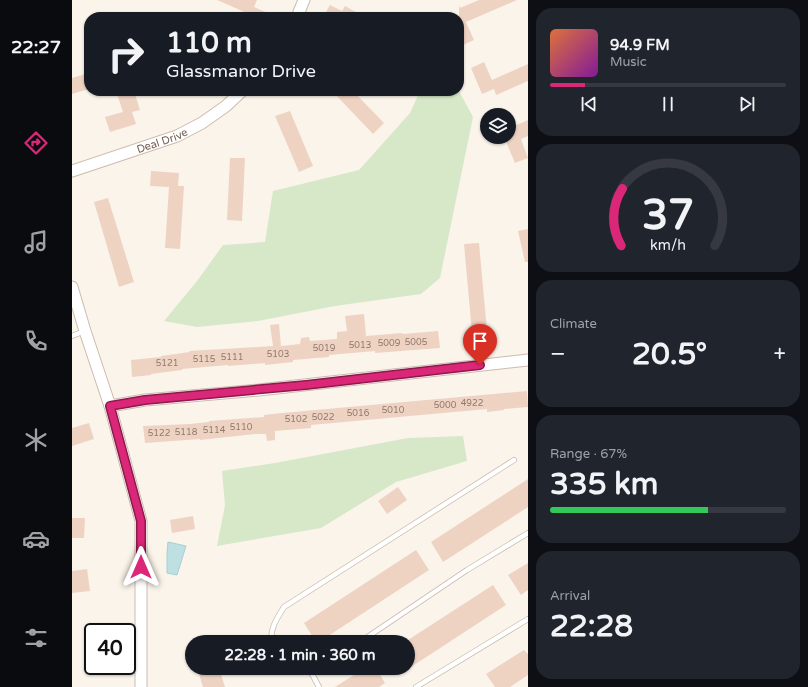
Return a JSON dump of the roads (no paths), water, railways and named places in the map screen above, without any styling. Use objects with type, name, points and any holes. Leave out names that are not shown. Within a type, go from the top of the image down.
[{"type":"street","points":[[299,12],[304,0]]},
{"type":"street","name":"Deal Drive","points":[[72,171],[177,136],[202,123],[226,106],[237,96]]},
{"type":"street","points":[[72,287],[110,406],[141,521],[141,687]]},
{"type":"street","points":[[110,406],[145,400],[283,387],[528,360]]},
{"type":"lane","points":[[72,336],[85,331]]},
{"type":"lane","points":[[271,635],[272,629],[284,607],[514,460]]},
{"type":"lane","points":[[370,635],[467,570],[528,533]]},
{"type":"lane","points":[[416,687],[528,619]]},
{"type":"lane","points":[[313,675],[319,687]]},
{"type":"water","points":[[168,542],[186,546],[177,575],[167,573]]}]
